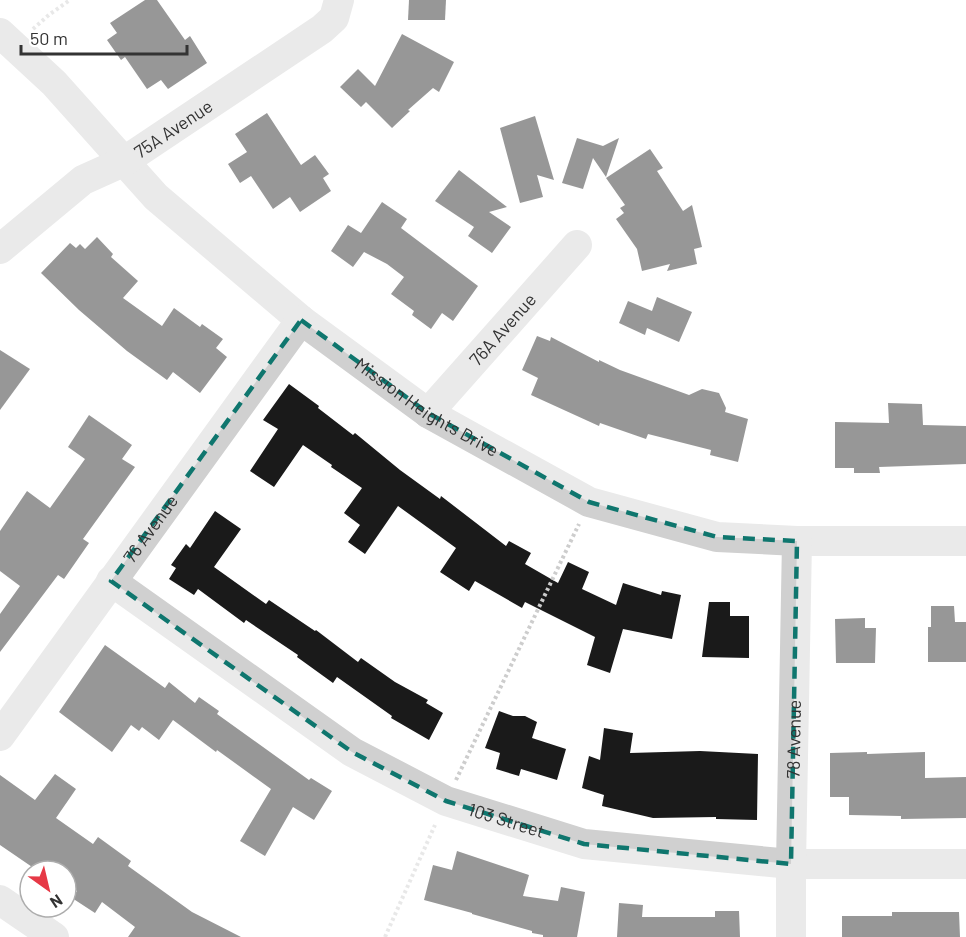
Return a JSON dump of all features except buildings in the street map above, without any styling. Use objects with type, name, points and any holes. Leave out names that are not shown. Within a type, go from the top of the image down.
[{"type":"street","name":"75A Avenue","points":[[0,249],[83,180],[123,162],[322,29],[334,18],[339,2]]},
{"type":"street","name":"Mission Heights Drive","points":[[8,40],[54,83],[156,197],[301,320],[428,412],[589,502],[717,537],[797,541],[966,541]]},
{"type":"street","name":"76A Avenue","points":[[428,412],[577,245]]},
{"type":"street","name":"76 Avenue","points":[[0,736],[301,320]]},
{"type":"street","name":"78 Avenue","points":[[791,937],[790,864],[797,541]]},
{"type":"street","name":"103 Street","points":[[111,581],[352,752],[446,801],[584,844],[790,864],[966,864]]},
{"type":"street","points":[[0,900],[54,937]]},
{"type":"path","points":[[8,40],[70,0]]},
{"type":"path","points":[[385,937],[446,801],[589,502]]},
{"type":"highlighted area","points":[[301,320],[428,413],[589,502],[717,537],[797,541],[791,864],[584,844],[446,801],[352,752],[111,581]]}]
